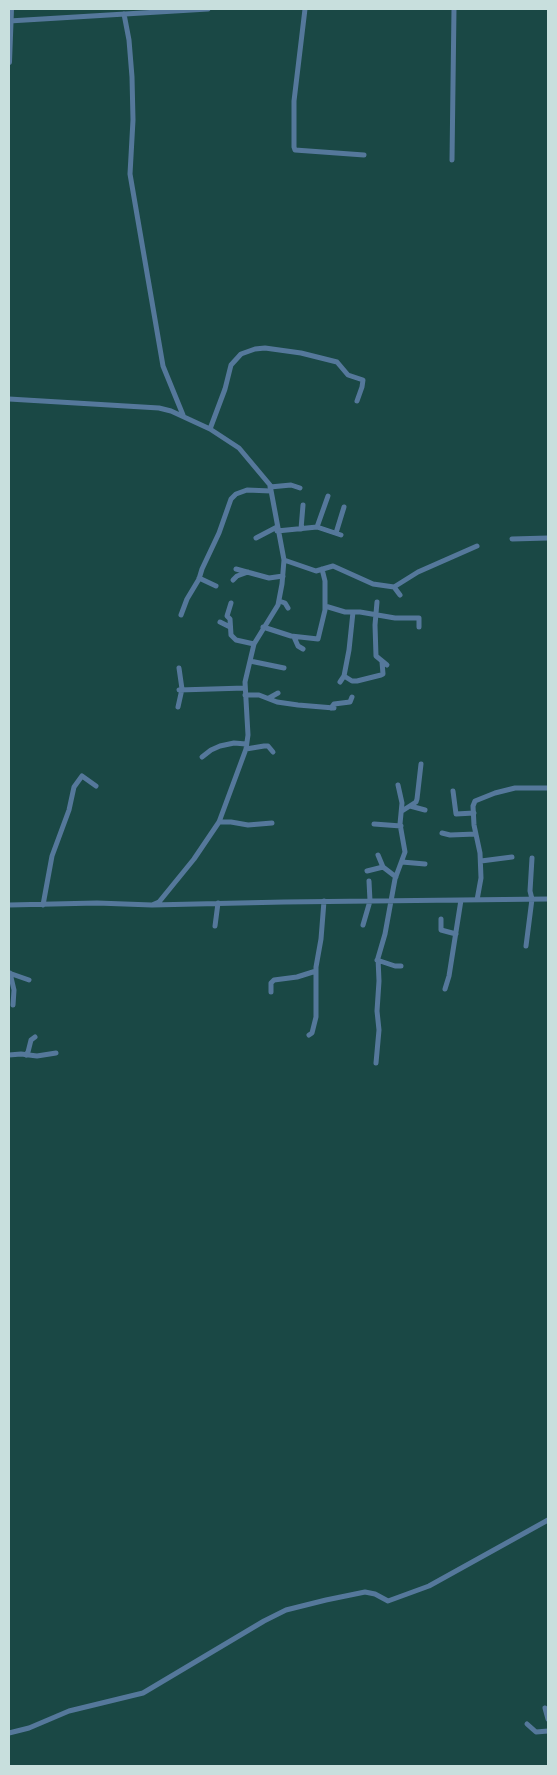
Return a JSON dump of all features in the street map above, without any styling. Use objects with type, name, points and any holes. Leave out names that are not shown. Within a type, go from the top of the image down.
[{"type":"street","points":[[9,62],[11,9]]},
{"type":"street","points":[[10,21],[208,9]]},
{"type":"street","points":[[305,9],[294,101],[295,150],[364,155]]},
{"type":"street","points":[[452,160],[454,9]]},
{"type":"street","points":[[124,14],[129,40],[132,76],[133,120],[130,174],[163,366],[183,415]]},
{"type":"street","points":[[210,429],[226,389],[232,365],[241,354],[256,349],[268,348],[301,353],[337,362],[348,375],[363,380],[357,401]]},
{"type":"street","points":[[9,399],[159,408],[183,415],[210,429],[239,448],[270,489],[284,560],[283,576],[279,601],[254,644],[250,661],[245,688],[248,735],[246,747],[219,822],[194,859],[159,902],[152,905]]},
{"type":"street","points":[[181,615],[186,599],[199,578],[219,533],[233,496],[247,490],[270,489],[291,485],[300,488]]},
{"type":"street","points":[[318,527],[328,496]]},
{"type":"street","points":[[301,529],[303,505]]},
{"type":"street","points":[[256,538],[277,529],[318,527],[338,534],[344,507]]},
{"type":"street","points":[[512,538],[548,538]]},
{"type":"street","points":[[284,560],[316,571],[332,566],[374,584],[394,587],[418,572],[477,546]]},
{"type":"street","points":[[236,569],[270,578],[283,576]]},
{"type":"street","points":[[264,627],[294,637],[318,639],[325,616],[325,581],[322,570]]},
{"type":"street","points":[[233,580],[249,572]]},
{"type":"street","points":[[199,578],[216,586]]},
{"type":"street","points":[[394,587],[400,595]]},
{"type":"street","points":[[279,601],[285,603],[288,608]]},
{"type":"street","points":[[377,602],[374,626],[375,652],[378,658],[387,665]]},
{"type":"street","points":[[231,603],[227,616],[230,619],[230,632],[233,638],[254,644]]},
{"type":"street","points":[[325,606],[335,610],[395,618],[419,618],[419,627]]},
{"type":"street","points":[[340,682],[344,676],[352,636],[353,612]]},
{"type":"street","points":[[220,622],[230,627]]},
{"type":"street","points":[[294,637],[298,646],[303,649]]},
{"type":"street","points":[[250,661],[284,668]]},
{"type":"street","points":[[344,676],[352,681],[357,681],[381,676],[383,674],[382,662]]},
{"type":"street","points":[[178,707],[180,689],[179,668]]},
{"type":"street","points":[[180,689],[245,688]]},
{"type":"street","points":[[269,698],[278,693]]},
{"type":"street","points":[[245,695],[259,695],[283,703],[333,708],[334,704],[350,702],[352,697]]},
{"type":"street","points":[[202,757],[220,746],[234,743],[246,747],[268,746],[274,752]]},
{"type":"street","points":[[402,811],[416,802],[421,764]]},
{"type":"street","points":[[43,905],[52,856],[69,810],[74,787],[82,776],[96,786]]},
{"type":"street","points":[[376,1063],[378,960],[386,934],[390,900],[405,852],[401,826],[402,803],[398,785]]},
{"type":"street","points":[[476,900],[480,884],[481,861],[474,814],[475,801],[481,797],[515,788],[548,788]]},
{"type":"street","points":[[453,791],[456,814],[474,814]]},
{"type":"street","points":[[402,803],[425,810]]},
{"type":"street","points":[[219,822],[248,825],[272,822]]},
{"type":"street","points":[[374,824],[401,826]]},
{"type":"street","points":[[442,833],[476,834]]},
{"type":"street","points":[[378,855],[383,867],[396,877]]},
{"type":"street","points":[[481,861],[512,857]]},
{"type":"street","points":[[526,946],[532,899],[530,891],[532,858]]},
{"type":"street","points":[[402,862],[425,864]]},
{"type":"street","points":[[368,871],[383,867]]},
{"type":"street","points":[[363,925],[370,901],[369,881]]},
{"type":"street","points":[[9,905],[97,903],[152,905],[548,899]]},
{"type":"street","points":[[445,989],[449,976],[461,900]]},
{"type":"street","points":[[309,1035],[312,1033],[316,1017],[316,971],[324,901]]},
{"type":"street","points":[[215,926],[218,903]]},
{"type":"street","points":[[440,919],[441,930],[456,934]]},
{"type":"street","points":[[378,960],[395,966],[401,966]]},
{"type":"street","points":[[271,992],[271,982],[274,980],[297,977],[316,971]]},
{"type":"street","points":[[9,973],[29,980]]},
{"type":"street","points":[[9,973],[14,990],[13,1005]]},
{"type":"street","points":[[26,1055],[31,1040],[35,1037]]},
{"type":"street","points":[[9,1055],[37,1056],[56,1053]]},
{"type":"street","points":[[9,1733],[29,1728],[69,1710],[143,1693],[286,1610],[365,1592],[375,1594],[388,1601],[429,1586],[548,1520]]},
{"type":"street","points":[[545,1708],[548,1719]]},
{"type":"street","points":[[527,1724],[536,1732],[548,1731]]}]
